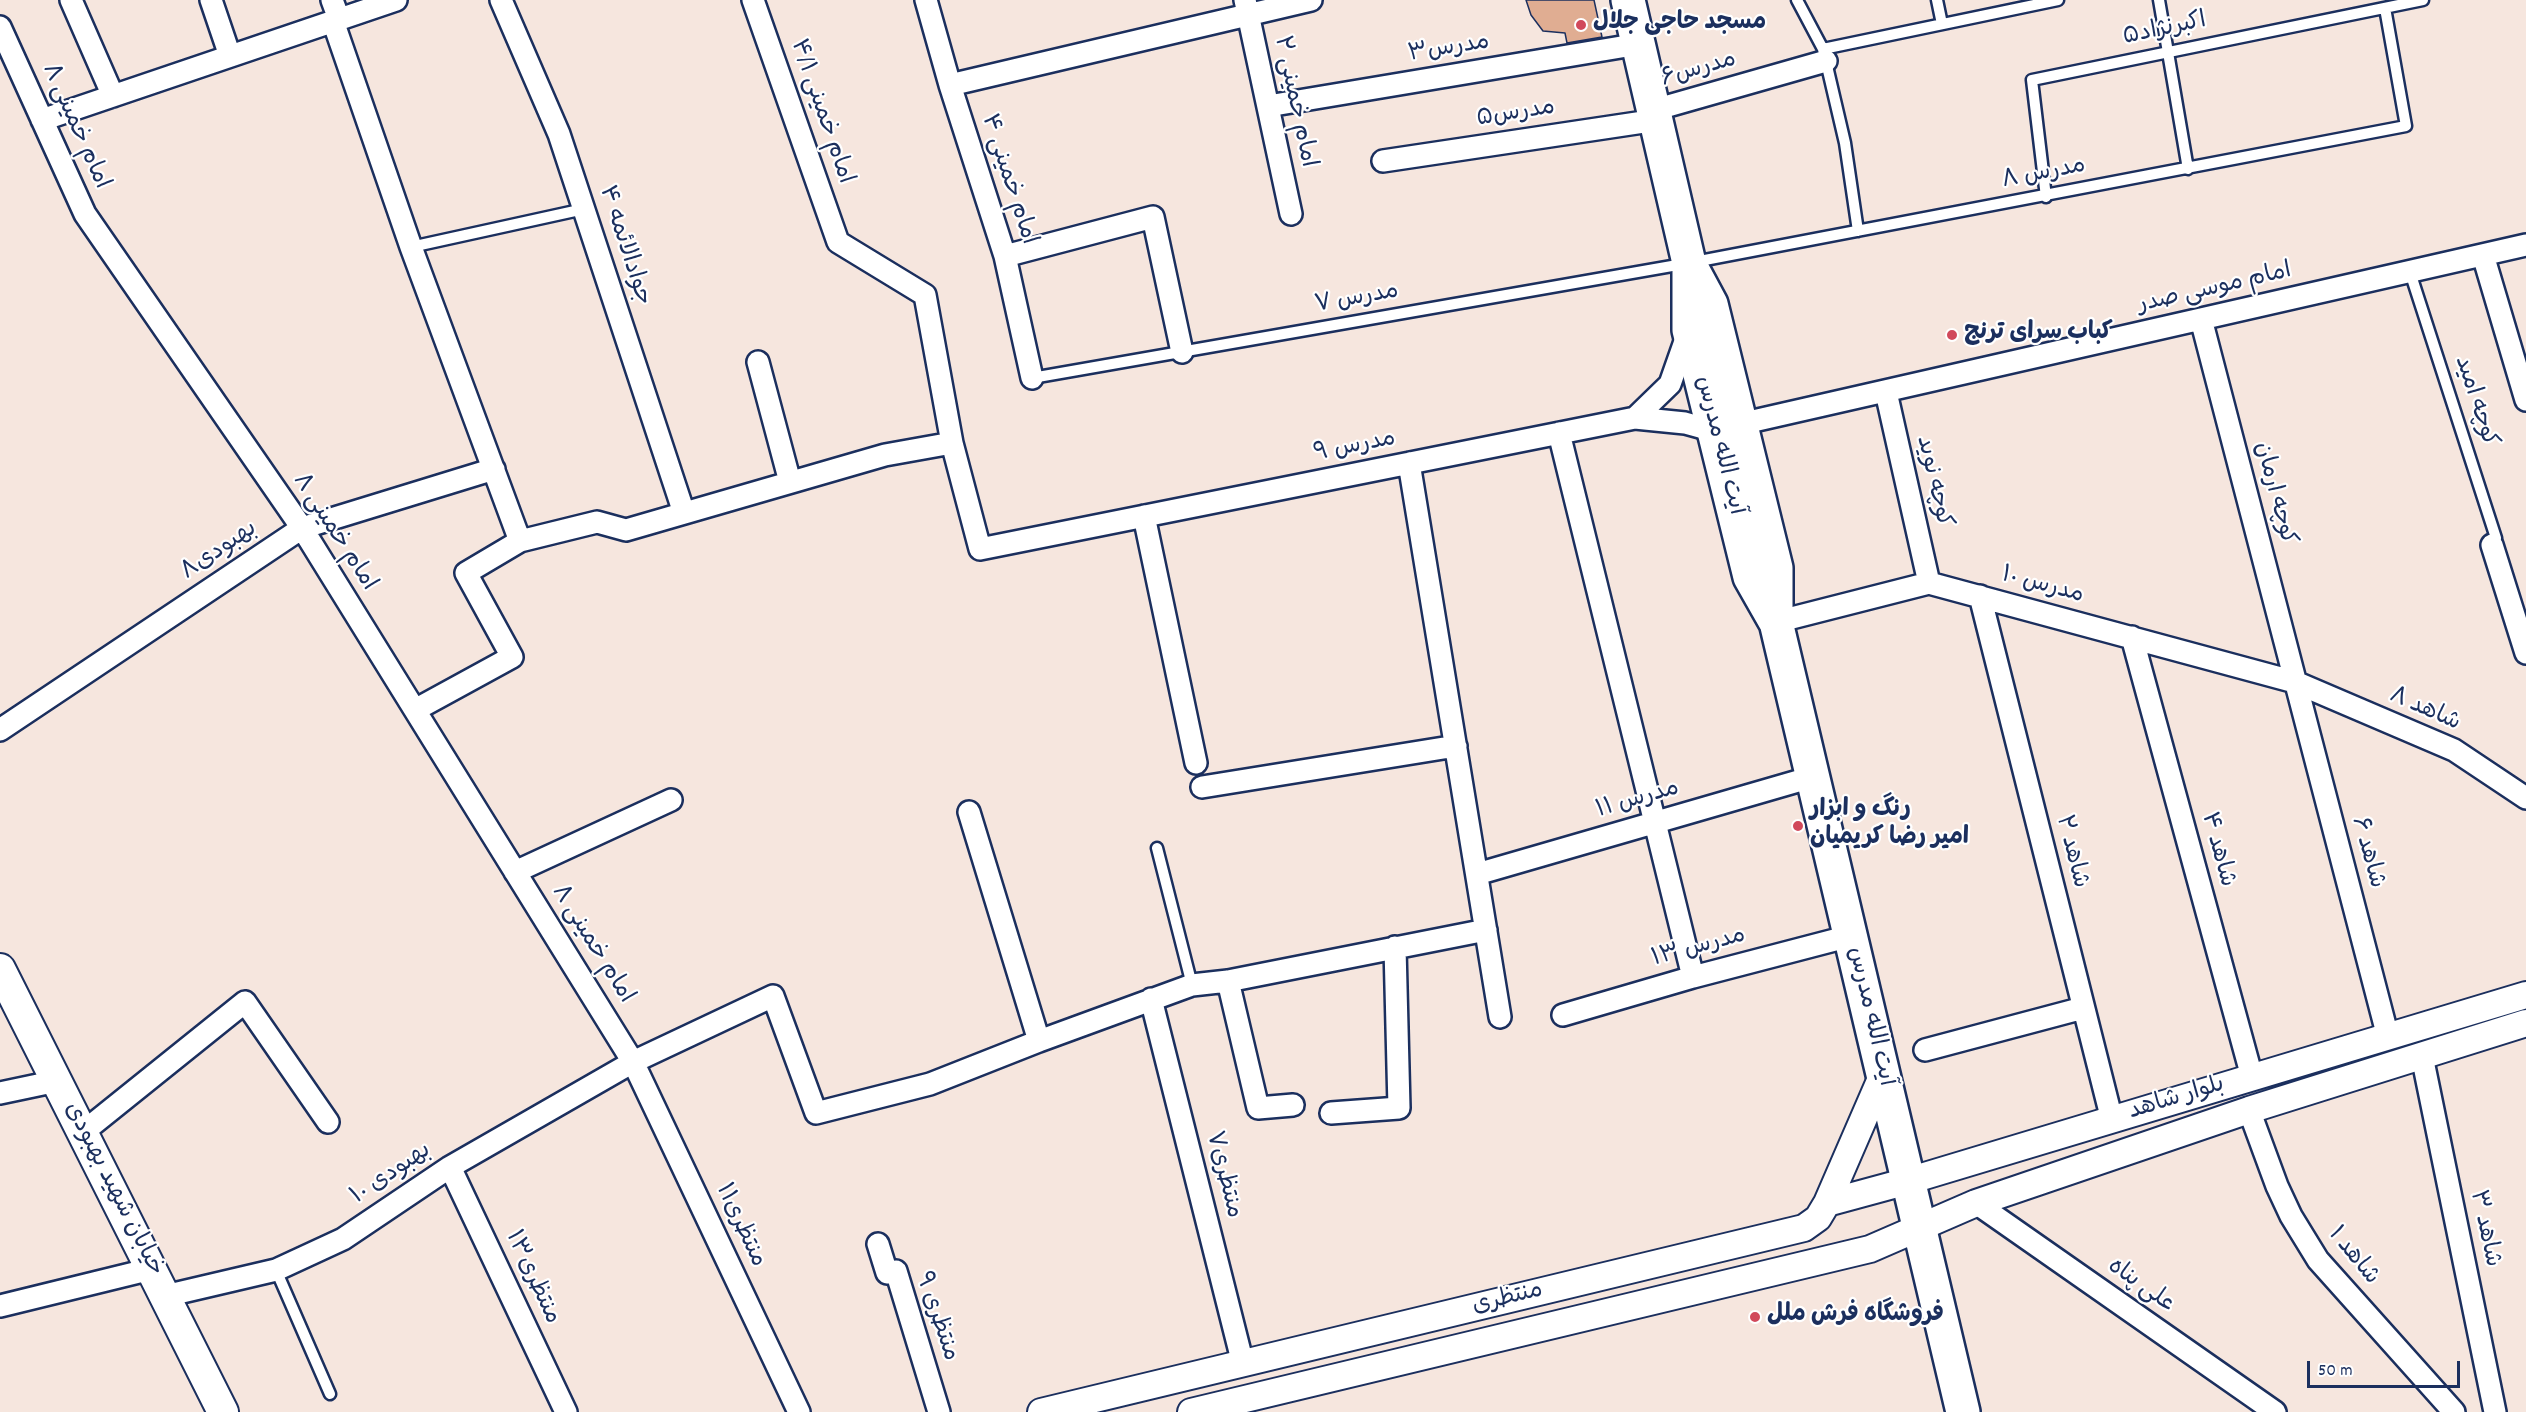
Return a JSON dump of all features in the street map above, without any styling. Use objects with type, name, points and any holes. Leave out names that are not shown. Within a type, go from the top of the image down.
[{"type":"main road","name":"آیت الله مدرس","points":[[1628,0],[1689,263],[1689,330],[1727,427],[1776,568],[1776,622],[1963,1412]]},
{"type":"main road","name":"آیت الله مدرس","points":[[1689,263],[1711,304],[1727,427]]},
{"type":"main road","name":"خیابان شهید بهبودی","points":[[0,969],[223,1412]]},
{"type":"street","points":[[71,0],[113,96]]},
{"type":"street","points":[[211,0],[230,56]]},
{"type":"street","points":[[42,120],[230,56],[335,14],[396,0]]},
{"type":"street","name":"جوادالائمه ۴","points":[[501,0],[560,134],[684,513]]},
{"type":"street","name":"امام خمینی ۴/۱","points":[[753,0],[838,242],[925,295],[952,443]]},
{"type":"street","name":"امام خمینی ۴","points":[[926,0],[950,85],[1005,256],[1032,378]]},
{"type":"street","points":[[950,85],[1246,7],[1311,0]]},
{"type":"street","name":"امام خمینی ۲","points":[[1246,7],[1291,214]]},
{"type":"street","points":[[335,14],[411,247],[520,541]]},
{"type":"street","name":"امام خمینی ۸","points":[[0,27],[7,58],[42,120],[85,214],[302,528],[633,1062]]},
{"type":"street","name":"مدرس۳","points":[[1268,106],[1639,45]]},
{"type":"street","name":"مدرس۶","points":[[1655,115],[1825,55]]},
{"type":"street","name":"مدرس۵","points":[[1383,161],[1655,115]]},
{"type":"street","points":[[1005,256],[1153,217],[1182,352]]},
{"type":"street","name":"امام موسی صدر","points":[[1727,427],[2526,245]]},
{"type":"street","points":[[2483,255],[2526,399]]},
{"type":"street","name":"کوچه ارمان","points":[[2201,319],[2295,682]]},
{"type":"street","points":[[1635,418],[1670,384],[1689,330]]},
{"type":"street","points":[[758,362],[790,483]]},
{"type":"street","name":"کوچه نوید","points":[[1886,392],[1929,583]]},
{"type":"street","name":"مدرس ۹","points":[[952,443],[980,549],[1635,418],[1727,427]]},
{"type":"street","points":[[1559,433],[1692,977]]},
{"type":"street","points":[[415,710],[512,657],[466,573],[520,541],[597,522],[626,530],[885,455],[952,443]]},
{"type":"street","points":[[1409,463],[1500,1017]]},
{"type":"street","name":"بهبودی۸","points":[[0,730],[302,528],[494,469]]},
{"type":"street","points":[[1144,516],[1196,764]]},
{"type":"street","points":[[2493,545],[2526,653]]},
{"type":"street","name":"مدرس ۱۰","points":[[1776,622],[1929,583],[2295,682]]},
{"type":"street","name":"شاهد ۲","points":[[1980,596],[2112,1120]]},
{"type":"street","name":"شاهد ۴","points":[[2132,637],[2252,1077]]},
{"type":"street","name":"شاهد ۸","points":[[2295,682],[2454,750],[2526,798]]},
{"type":"street","name":"شاهد ۶","points":[[2295,682],[2388,1037]]},
{"type":"street","points":[[1202,788],[1456,746]]},
{"type":"street","name":"مدرس ۱۱","points":[[1477,874],[1812,777]]},
{"type":"street","points":[[515,872],[671,800]]},
{"type":"street","points":[[969,812],[1039,1041],[1192,986],[1228,981],[1486,930]]},
{"type":"street","name":"مدرس ۱۳","points":[[1563,1015],[1692,977],[1850,936]]},
{"type":"street","points":[[1331,1113],[1399,1108],[1395,947]]},
{"type":"street","points":[[1228,981],[1258,1108],[1293,1105]]},
{"type":"street","name":"بلوار شاهد","points":[[1827,1203],[1908,1181],[2526,995]]},
{"type":"street","name":"بهبودی ۱۰","points":[[165,1296],[276,1270],[343,1239],[450,1167],[633,1062],[773,996],[816,1113],[930,1084],[1039,1041]]},
{"type":"street","name":"منتظری۷","points":[[1151,999],[1243,1364]]},
{"type":"street","points":[[82,1132],[245,1002],[328,1122]]},
{"type":"street","points":[[1925,1050],[2083,1008]]},
{"type":"street","name":"بلوار شاهد","points":[[1919,1228],[1976,1203],[2249,1110],[2526,1023]]},
{"type":"street","name":"شاهد ۳","points":[[2422,1056],[2495,1412]]},
{"type":"street","name":"منتظری۱۱","points":[[633,1062],[799,1412]]},
{"type":"street","name":"منتظری","points":[[1041,1412],[1804,1228],[1818,1218],[1827,1203],[1883,1074]]},
{"type":"street","points":[[0,1093],[57,1081]]},
{"type":"street","name":"شاهد ۱","points":[[2249,1110],[2277,1186],[2291,1216],[2318,1260],[2454,1412]]},
{"type":"street","name":"منتظری۱۳","points":[[450,1167],[566,1412]]},
{"type":"street","name":"علی پناه","points":[[1976,1203],[2275,1412]]},
{"type":"street","name":"منتظری","points":[[1201,1411],[1870,1249],[1919,1228]]},
{"type":"street","name":"منتظری ۹","points":[[878,1244],[887,1273],[896,1271],[939,1412]]},
{"type":"street","points":[[1698,1254],[1706,1288]]},
{"type":"street","points":[[0,1306],[151,1269]]},
{"type":"lane","points":[[1797,0],[1825,55],[1845,143],[1858,231]]},
{"type":"lane","points":[[1937,0],[1942,24]]},
{"type":"lane","points":[[1825,55],[1942,24],[2053,0]]},
{"type":"lane","points":[[2159,0],[2188,169]]},
{"type":"lane","name":"اکبرنژاد۵","points":[[2046,197],[2032,80],[2422,0]]},
{"type":"lane","name":"مدرس ۸","points":[[1689,263],[2046,197],[2406,126],[2385,8]]},
{"type":"lane","points":[[411,247],[584,209]]},
{"type":"lane","name":"مدرس ۷","points":[[1032,378],[1689,263]]},
{"type":"lane","name":"کوچه امید","points":[[2410,272],[2496,538],[2493,545]]},
{"type":"lane","points":[[1157,848],[1192,986]]},
{"type":"lane","points":[[276,1270],[330,1394]]},
{"type":"building","name":"مسجد حاجی جلال","points":[[1526,0],[1594,0],[1602,37],[1567,43],[1565,33],[1543,31],[1531,15]]},
{"type":"place","name":"مسجد حاجی جلال","points":[[1581,25]]},
{"type":"place","name":"کباب سرای ترنج","points":[[1952,335]]},
{"type":"place","name":"رنگ و ابزار امیر رضا کریمیان","points":[[1798,826]]},
{"type":"place","name":"فروشگاه فرش ملل","points":[[1755,1317]]}]
